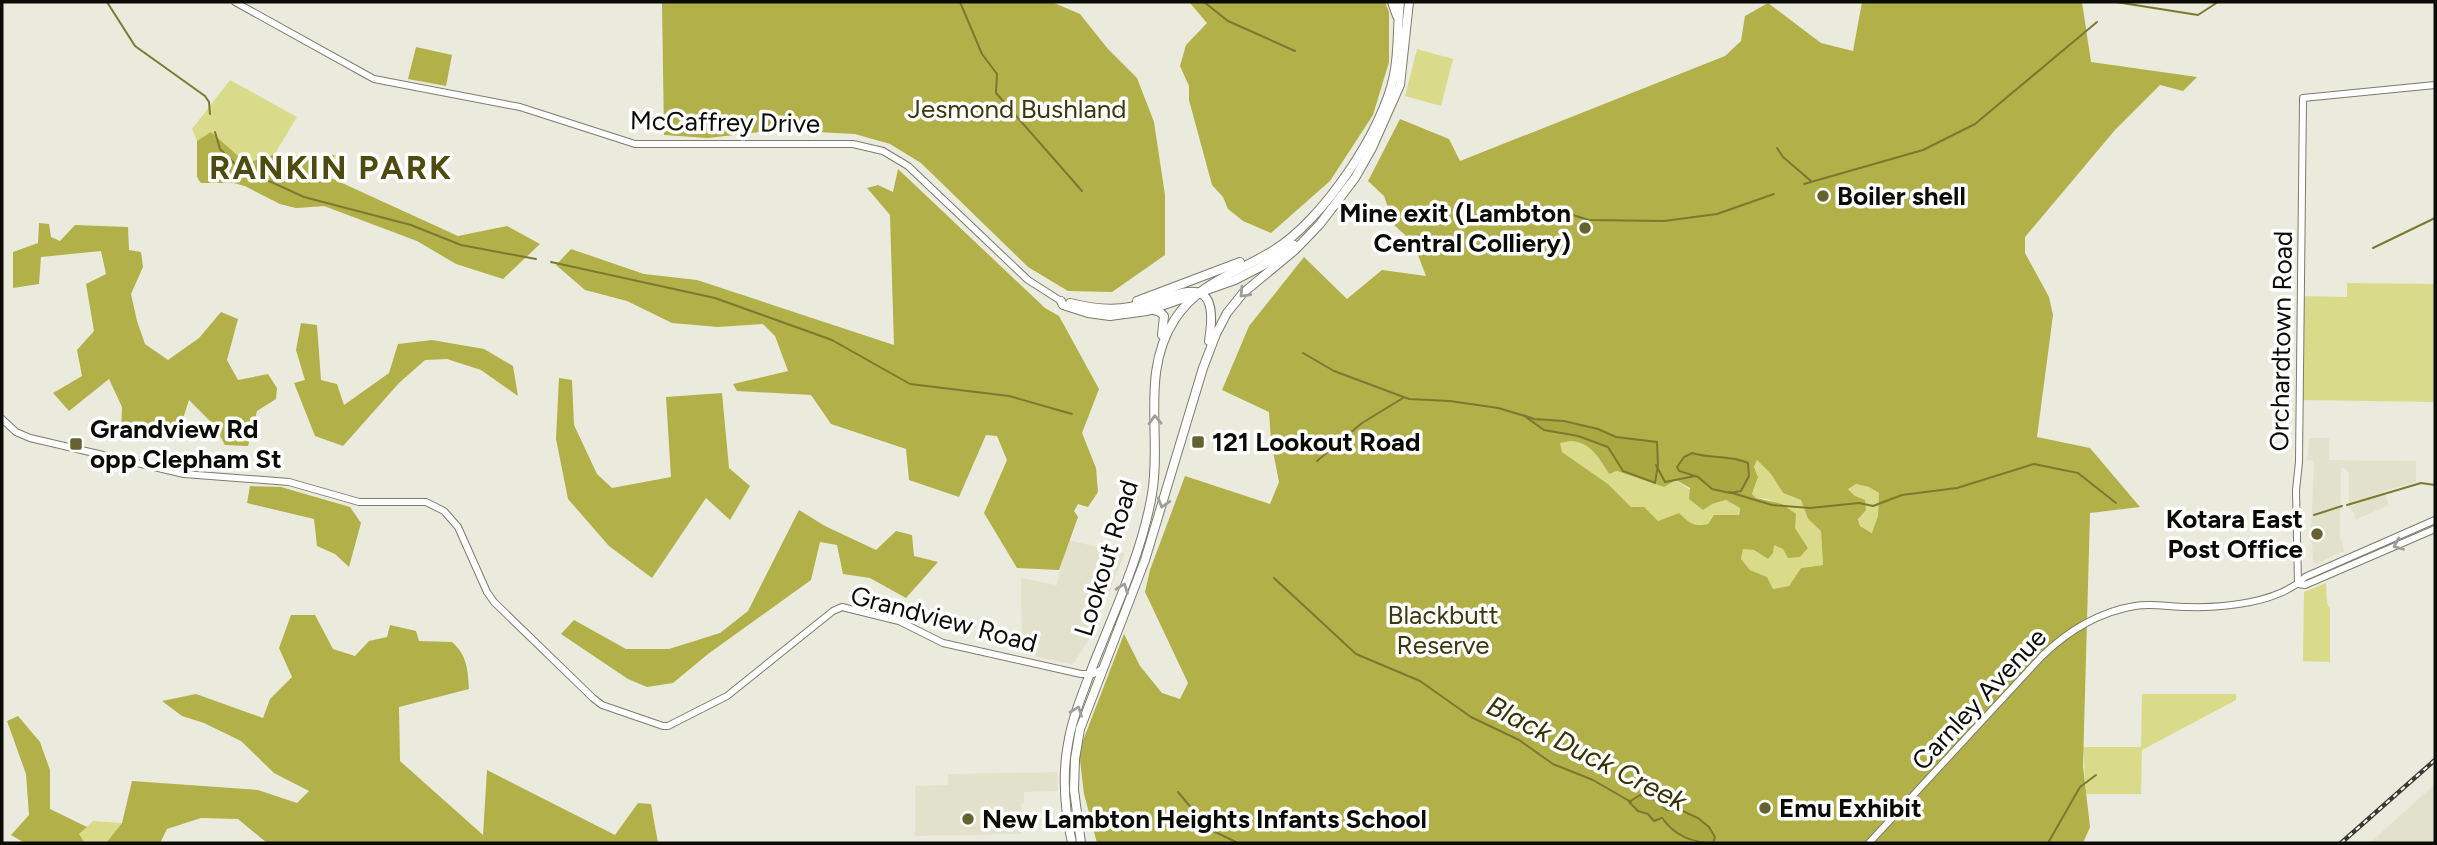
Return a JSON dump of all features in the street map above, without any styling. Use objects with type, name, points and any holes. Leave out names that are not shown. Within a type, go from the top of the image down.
[{"type":"highway","points":[[1392,2],[1399,19]]},
{"type":"highway","name":"Lookout Road","points":[[1069,843],[1065,772],[1068,741],[1148,512],[1155,462],[1155,374],[1163,341],[1180,312],[1199,293],[1224,275],[1266,255],[1302,228],[1344,178],[1383,112],[1392,87],[1397,60],[1400,2]]},
{"type":"highway","name":"Lookout Road","points":[[1081,843],[1074,800],[1075,759],[1082,723],[1149,548],[1203,368],[1216,334],[1236,301],[1313,231],[1355,178],[1384,125],[1403,72],[1409,2]]},
{"type":"highway","points":[[1060,301],[1076,310],[1098,315],[1119,316],[1147,311],[1226,284],[1264,265],[1313,231]]},
{"type":"highway","points":[[1060,301],[1101,306],[1132,303],[1260,254],[1266,255]]},
{"type":"highway","points":[[1060,301],[1089,308],[1109,309],[1141,305],[1187,291],[1199,293],[1207,298],[1212,310],[1212,327],[1203,368]]},
{"type":"highway","points":[[1180,312],[1192,303],[1200,301],[1207,302],[1212,310]]},
{"type":"highway","points":[[1147,311],[1157,311],[1164,316],[1163,341]]},
{"type":"street","name":"McCaffrey Drive","points":[[235,2],[374,79],[520,107],[635,144],[853,144],[883,151],[908,166],[1028,280],[1060,301]]},
{"type":"street","name":"Orchardtown Road","points":[[2298,584],[2296,490],[2299,462],[2303,98],[2435,85]]},
{"type":"street","name":"Grandview Road","points":[[2,419],[16,432],[30,438],[184,474],[278,480],[359,502],[415,500],[432,505],[444,512],[458,527],[492,600],[593,698],[602,705],[663,726],[668,726],[723,698],[833,611],[842,607],[899,621],[943,643],[1090,675]]},
{"type":"street","name":"Carnley Avenue","points":[[1869,843],[2042,656],[2082,625],[2106,613],[2136,606],[2221,607],[2246,603],[2298,584],[2305,577],[2435,520]]},
{"type":"street","name":"Carnley Avenue","points":[[2298,584],[2305,585],[2435,529]]},
{"type":"street","points":[[2298,565],[2314,573]]},
{"type":"street","points":[[1090,675],[1104,668]]},
{"type":"shaded area","points":[[1417,49],[1453,59],[1441,106],[1405,96]]},
{"type":"shaded area","points":[[230,80],[297,117],[274,155],[336,155],[325,206],[296,208],[280,204],[245,186],[234,183],[201,183],[198,180],[197,141],[192,129]]},
{"type":"shaded area","points":[[2347,283],[2435,284],[2435,402],[2300,400],[2300,296],[2347,297]]},
{"type":"shaded area","points":[[1523,415],[1598,429],[1616,437],[1657,442],[1658,465],[1655,483],[1623,471],[1608,447],[1578,436],[1544,430]]},
{"type":"shaded area","points":[[2309,438],[2329,438],[2329,460],[2416,461],[2416,482],[2384,491],[2389,505],[2355,520],[2354,513],[2349,508],[2349,473],[2345,468],[2341,468],[2340,534],[2344,551],[2316,564],[2313,562],[2311,530],[2314,461],[2307,460]]},
{"type":"shaded area","points":[[1570,441],[1589,448],[1609,474],[1617,471],[1664,487],[1675,480],[1712,504],[1726,500],[1740,508],[1738,515],[1714,515],[1708,524],[1703,525],[1692,523],[1679,513],[1658,521],[1648,513],[1631,507],[1608,484],[1562,452],[1559,442]]},
{"type":"shaded area","points":[[1692,453],[1748,463],[1749,476],[1741,491],[1730,493],[1712,489],[1698,477],[1679,471],[1677,467],[1684,457]]},
{"type":"shaded area","points":[[1757,460],[1771,474],[1783,493],[1801,500],[1808,519],[1821,531],[1823,565],[1801,568],[1789,586],[1773,589],[1767,577],[1750,570],[1740,559],[1743,548],[1754,550],[1768,559],[1774,544],[1783,549],[1808,548],[1795,528],[1795,514],[1752,494],[1758,477],[1754,467]]},
{"type":"shaded area","points":[[1856,484],[1879,493],[1878,516],[1873,533],[1860,526],[1855,496],[1847,488]]},
{"type":"shaded area","points":[[1067,540],[1125,553],[1091,636],[1071,664],[1022,654],[1021,578],[1057,585]]},
{"type":"shaded area","points":[[2326,583],[2327,603],[2330,608],[2330,662],[2303,661],[2304,592]]},
{"type":"shaded area","points":[[2142,694],[2236,694],[2236,700],[2142,750],[2141,794],[2086,794],[2083,747],[2141,747]]},
{"type":"shaded area","name":"New Lambton Heights Infants School","points":[[1057,772],[1058,791],[1024,792],[1024,803],[1021,804],[1022,834],[915,836],[915,786],[948,785],[948,774]]},
{"type":"shaded area","points":[[2435,784],[2435,843],[2370,843]]},
{"type":"shaded area","points":[[1640,795],[1655,800],[1667,810],[1683,811],[1698,818],[1709,827],[1715,837],[1713,843],[1684,837],[1672,830],[1662,818],[1654,821],[1648,814],[1638,811],[1629,802]]},
{"type":"shaded area","points":[[93,821],[122,823],[106,843],[85,843],[79,834]]},
{"type":"green space","name":"Jesmond Bushland","points":[[662,2],[1052,2],[1080,14],[1108,49],[1137,78],[1154,122],[1165,195],[1165,255],[1112,292],[1068,291],[1028,267],[921,163],[890,144],[855,134],[778,130],[708,138],[664,135]]},
{"type":"green space","points":[[1189,2],[1385,2],[1389,12],[1389,62],[1373,115],[1330,181],[1271,233],[1243,221],[1228,209],[1223,197],[1212,185],[1189,100],[1189,86],[1180,66],[1186,45],[1207,23]]},
{"type":"green space","name":"Blackbutt Reserve","points":[[1862,2],[2082,2],[2091,62],[2197,77],[2183,91],[2160,85],[2115,130],[2025,237],[2025,253],[2049,297],[2053,315],[2037,437],[2090,448],[2140,507],[2090,513],[2083,766],[2090,827],[2083,843],[1713,843],[1715,837],[1683,811],[1667,810],[1655,800],[1648,814],[1667,823],[1695,843],[1097,843],[1084,794],[1079,751],[1124,634],[1140,666],[1162,693],[1180,699],[1188,683],[1145,592],[1150,570],[1185,476],[1270,504],[1279,482],[1271,441],[1269,412],[1222,390],[1249,326],[1304,257],[1347,299],[1382,270],[1426,276],[1413,242],[1394,225],[1384,196],[1368,181],[1400,119],[1449,139],[1460,161],[1725,56],[1741,41],[1745,16],[1768,3],[1821,43],[1853,51]],"holes":[[[1527,417],[1598,429],[1616,437],[1657,442],[1654,483],[1623,471],[1608,447],[1578,436],[1544,430]],[[1570,441],[1584,444],[1598,457],[1609,474],[1617,471],[1664,487],[1676,480],[1690,488],[1689,499],[1703,510],[1726,500],[1740,508],[1739,515],[1714,515],[1708,524],[1703,525],[1692,523],[1679,513],[1658,521],[1644,507],[1631,507],[1608,484],[1562,452],[1560,443]],[[1692,454],[1739,459],[1708,487],[1698,477],[1679,471],[1677,467]],[[1757,460],[1771,474],[1783,493],[1801,500],[1808,519],[1821,531],[1823,565],[1801,568],[1789,586],[1773,589],[1767,577],[1750,570],[1741,559],[1743,549],[1754,550],[1768,559],[1773,553],[1774,545],[1783,549],[1788,558],[1800,557],[1808,548],[1795,528],[1796,514],[1782,504],[1756,498],[1752,494],[1758,477],[1754,467]],[[1856,484],[1879,493],[1878,516],[1872,533],[1860,526],[1858,519],[1866,510],[1865,500],[1848,489]]]},
{"type":"green space","points":[[416,47],[452,55],[446,86],[408,79]]},
{"type":"green space","points":[[211,132],[246,163],[273,155],[334,155],[331,178],[458,236],[507,226],[540,244],[503,279],[456,264],[417,241],[324,206],[296,208],[280,204],[234,183],[201,183],[197,177],[197,141]]},
{"type":"green space","points":[[898,169],[1045,308],[1059,316],[1099,389],[1082,433],[1096,468],[1098,492],[1088,507],[1078,504],[1074,511],[1078,517],[1059,570],[1017,568],[984,513],[1007,460],[997,436],[986,435],[959,497],[909,480],[906,449],[831,424],[811,395],[737,391],[733,384],[788,371],[775,336],[763,324],[718,327],[672,323],[627,301],[585,290],[556,265],[571,249],[644,274],[697,280],[894,345],[890,215],[867,188],[878,185],[893,192]]},
{"type":"green space","points":[[39,223],[49,224],[51,237],[60,241],[75,225],[128,227],[129,250],[141,252],[143,267],[131,294],[137,321],[145,344],[168,360],[199,338],[221,312],[238,319],[227,360],[238,380],[268,374],[277,388],[276,399],[257,411],[248,446],[225,445],[214,425],[189,400],[178,434],[121,433],[122,407],[109,379],[69,411],[53,393],[82,376],[77,350],[94,331],[86,284],[106,274],[101,251],[41,257],[39,284],[13,288],[13,252],[38,243]]},
{"type":"green space","points":[[301,323],[317,325],[321,380],[337,384],[344,405],[389,373],[398,344],[432,340],[484,349],[513,366],[518,396],[481,370],[447,359],[425,360],[399,383],[343,446],[315,436],[294,383],[305,380],[296,350]]},
{"type":"green space","points":[[559,378],[572,380],[574,425],[597,474],[612,488],[671,477],[666,397],[722,393],[729,468],[750,486],[730,520],[706,498],[652,578],[609,546],[568,499],[556,439]]},
{"type":"green space","points":[[250,486],[281,487],[350,507],[361,523],[349,567],[335,554],[317,546],[314,519],[247,503]]},
{"type":"green space","points":[[799,510],[825,526],[876,550],[896,531],[912,535],[914,556],[938,562],[906,598],[870,578],[843,574],[837,545],[820,542],[811,580],[708,654],[673,683],[647,687],[628,679],[561,634],[574,620],[626,649],[669,649],[720,633],[748,611]]},
{"type":"green space","points":[[291,615],[315,615],[333,649],[355,656],[369,641],[387,637],[390,625],[416,631],[419,641],[452,642],[457,647],[466,663],[469,689],[399,707],[400,761],[483,835],[487,770],[615,835],[638,803],[651,804],[658,843],[267,843],[238,819],[201,818],[167,829],[160,843],[106,843],[122,823],[132,781],[258,790],[297,803],[309,791],[274,773],[241,741],[204,723],[182,716],[162,701],[196,694],[263,718],[270,699],[292,677],[279,648]]},
{"type":"green space","points":[[18,716],[40,742],[50,770],[50,809],[87,827],[79,834],[85,843],[25,843],[11,835],[29,815],[26,774],[7,721]]},
{"type":"waterway","points":[[107,2],[135,46],[205,96],[209,102],[210,114]]},
{"type":"waterway","points":[[960,2],[982,54],[997,74],[996,93],[1082,191]]},
{"type":"waterway","points":[[1204,2],[1228,21],[1295,51]]},
{"type":"waterway","points":[[2116,2],[2198,15],[2218,2]]},
{"type":"waterway","points":[[1804,184],[1923,150],[1975,124],[2097,22]]},
{"type":"waterway","points":[[215,132],[220,149],[238,167],[304,197],[411,225],[461,245],[536,259]]},
{"type":"waterway","points":[[1777,148],[1783,157],[1811,181]]},
{"type":"waterway","points":[[1545,212],[1563,212],[1589,220],[1664,221],[1717,214],[1774,194]]},
{"type":"waterway","points":[[2373,248],[2435,218]]},
{"type":"waterway","points":[[551,262],[715,298],[832,340],[910,384],[1009,396],[1072,414]]},
{"type":"waterway","points":[[1303,353],[1334,371],[1409,399],[1450,401],[1498,408],[1525,416]]},
{"type":"waterway","points":[[1317,461],[1362,423],[1403,398]]},
{"type":"waterway","points":[[1729,492],[1772,505],[1810,508],[1859,503],[1873,506],[1902,495],[1957,488],[2034,464],[2078,473],[2116,503]]},
{"type":"waterway","points":[[1656,465],[1665,482],[1695,476]]},
{"type":"waterway","points":[[2347,505],[2421,483],[2435,485]]},
{"type":"waterway","points":[[2314,515],[2342,506]]},
{"type":"waterway","name":"Black Duck Creek","points":[[1274,578],[1356,654],[1420,681],[1471,717],[1519,740],[1553,764],[1593,780],[1631,802]]},
{"type":"waterway","points":[[2048,843],[2080,787],[2096,775]]},
{"type":"waterway","points":[[1178,792],[1209,829],[1238,843]]},
{"type":"railway","points":[[2341,843],[2435,760]]},
{"type":"place","name":"Boiler shell","points":[[1823,196]]},
{"type":"place","name":"Mine exit (Lambton Central Colliery)","points":[[1585,228]]},
{"type":"place","name":"121 Lookout Road","points":[[1198,442]]},
{"type":"place","name":"Grandview Rd opp Clepham St","points":[[76,444]]},
{"type":"place","name":"Kotara East Post Office","points":[[2317,534]]},
{"type":"place","name":"Emu Exhibit","points":[[1765,808]]},
{"type":"place","name":"New Lambton Heights Infants School","points":[[968,819]]},
{"type":"district","name":"RANKIN PARK","points":[[331,167]]}]
